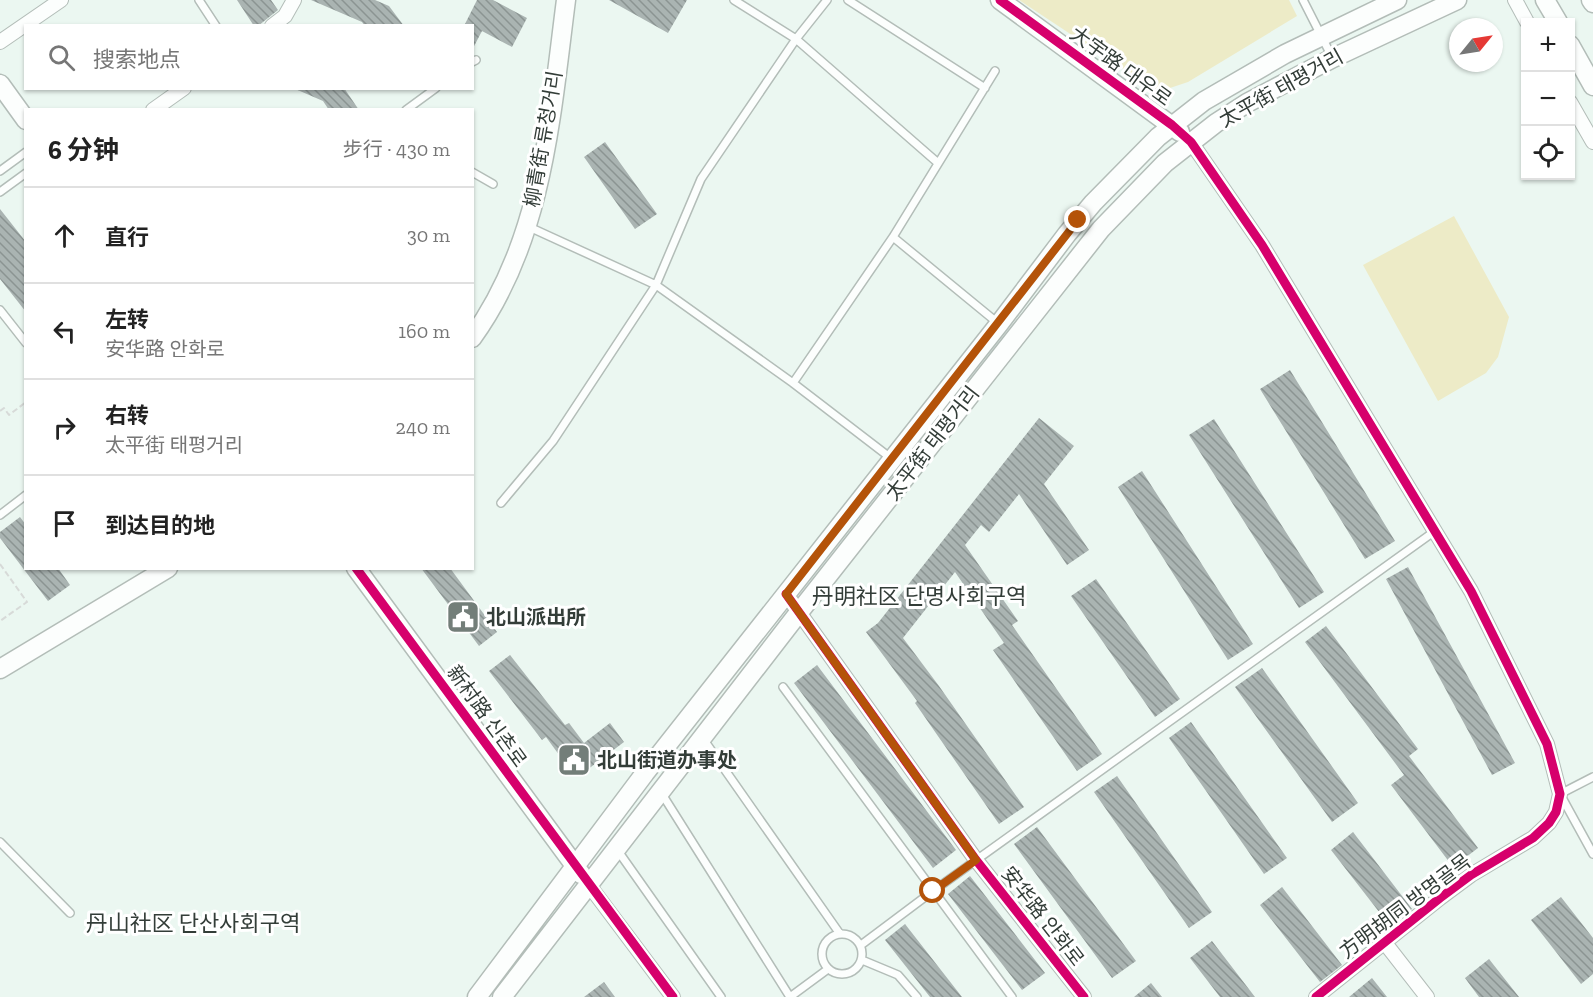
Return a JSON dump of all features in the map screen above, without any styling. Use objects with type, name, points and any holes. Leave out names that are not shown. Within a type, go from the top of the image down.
[{"type":"main road","name":"柳青街 류청거리","points":[[474,335],[498,293],[516,256],[527,226],[541,172],[566,0]]},
{"type":"main road","name":"大宇路 대우로","points":[[1000,0],[1172,125],[1191,142]]},
{"type":"main road","name":"太平街 태평거리","points":[[477,997],[605,825],[999,324],[1078,220],[1138,156],[1172,125],[1204,101],[1247,74],[1397,0]]},
{"type":"main road","name":"太平街 태평거리","points":[[502,997],[800,611],[1101,229],[1165,163],[1191,142],[1255,98],[1333,58],[1457,0]]},
{"type":"main road","points":[[1545,0],[1556,18]]},
{"type":"main road","points":[[1575,54],[1593,86]]},
{"type":"main road","points":[[0,84],[24,117]]},
{"type":"main road","points":[[0,669],[165,570]]},
{"type":"main road","name":"新村路 신촌로","points":[[357,570],[589,885]]},
{"type":"street","points":[[26,24],[61,0]]},
{"type":"street","points":[[275,24],[285,16],[294,0]]},
{"type":"street","points":[[1515,0],[1525,18]]},
{"type":"street","points":[[0,42],[24,25]]},
{"type":"street","points":[[156,108],[180,90]]},
{"type":"street","points":[[1575,111],[1593,142]]},
{"type":"street","points":[[1191,142],[1262,245],[1471,591],[1547,744],[1560,794]]},
{"type":"street","name":"安华路 안화로","points":[[786,594],[976,860],[1084,997]]},
{"type":"street","name":"方明胡同 방명골목","points":[[1317,997],[1471,875],[1533,838],[1552,818],[1560,794]]},
{"type":"street","points":[[589,885],[674,997]]},
{"type":"street","points":[[1385,943],[1427,997]]},
{"type":"lane","points":[[199,0],[215,24]]},
{"type":"lane","points":[[734,0],[796,39],[938,163]]},
{"type":"lane","points":[[501,502],[553,441],[656,285],[701,179],[796,39],[827,0]]},
{"type":"lane","points":[[848,0],[985,88]]},
{"type":"lane","points":[[1303,0],[1333,58]]},
{"type":"lane","points":[[793,383],[893,237],[995,71]]},
{"type":"lane","points":[[409,108],[433,90]]},
{"type":"lane","points":[[0,171],[24,153]]},
{"type":"lane","points":[[474,173],[493,184]]},
{"type":"lane","points":[[0,192],[24,174]]},
{"type":"lane","points":[[527,226],[656,285],[793,383],[892,459]]},
{"type":"lane","points":[[893,237],[999,324]]},
{"type":"lane","points":[[0,310],[24,340]]},
{"type":"lane","points":[[0,515],[24,497]]},
{"type":"lane","points":[[861,945],[1435,531]]},
{"type":"lane","points":[[783,687],[1012,997]]},
{"type":"lane","points":[[702,738],[840,934]]},
{"type":"lane","points":[[1593,777],[1560,794],[1593,854]]},
{"type":"lane","points":[[660,792],[790,997],[828,969]]},
{"type":"lane","points":[[0,842],[70,913]]},
{"type":"lane","points":[[617,849],[721,997]]},
{"type":"lane","points":[[840,934],[852,936],[861,945],[862,960],[859,967],[847,974],[833,973],[828,969],[822,957],[824,944],[840,934]]},
{"type":"lane","points":[[862,960],[898,975],[917,997]]},
{"type":"path","points":[[0,411],[4,408],[9,415],[24,404]]},
{"type":"path","points":[[0,564],[27,602],[0,621]]},
{"type":"shaded area","points":[[1019,0],[1289,0],[1297,16],[1188,82],[1158,92]]},
{"type":"shaded area","points":[[1454,216],[1509,317],[1498,357],[1486,373],[1438,401],[1363,265]]},
{"type":"building","points":[[237,0],[271,0],[278,10],[260,24],[253,24]]},
{"type":"building","points":[[311,0],[375,0],[389,6],[402,24],[364,24]]},
{"type":"building","points":[[477,0],[493,0],[527,18],[512,47],[482,31],[474,46],[474,24],[465,24]]},
{"type":"building","points":[[609,0],[687,0],[668,33]]},
{"type":"building","points":[[298,90],[345,90],[358,108],[328,108],[323,101]]},
{"type":"building","points":[[605,142],[657,214],[635,229],[584,157]]},
{"type":"building","points":[[0,209],[24,239],[24,309],[0,279]]},
{"type":"building","points":[[1290,370],[1395,541],[1365,559],[1260,389]]},
{"type":"building","points":[[1039,418],[1074,446],[1044,484],[1089,550],[1067,565],[1019,494],[989,532],[981,525],[965,545],[1018,621],[1012,625],[1102,754],[1077,771],[993,650],[1004,643],[955,572],[903,638],[1024,807],[999,824],[915,703],[917,701],[866,632],[878,623]]},
{"type":"building","points":[[1214,419],[1324,592],[1299,608],[1189,435]]},
{"type":"building","points":[[1142,471],[1253,644],[1228,660],[1118,487]]},
{"type":"building","points":[[20,517],[24,522],[24,570],[0,538],[0,532]]},
{"type":"building","points":[[1408,567],[1515,763],[1492,775],[1386,579]]},
{"type":"building","points":[[24,570],[59,570],[70,585],[48,601]]},
{"type":"building","points":[[422,570],[451,570],[497,632],[479,646]]},
{"type":"building","points":[[1096,579],[1180,699],[1155,717],[1071,596]]},
{"type":"building","points":[[1326,626],[1418,749],[1409,756],[1478,848],[1453,867],[1391,785],[1404,775],[1305,642]]},
{"type":"building","points":[[510,655],[565,725],[569,723],[584,743],[610,723],[624,742],[583,773],[573,774],[546,737],[542,740],[489,671]]},
{"type":"building","points":[[817,665],[956,850],[933,868],[794,683]]},
{"type":"building","points":[[1262,668],[1358,803],[1332,822],[1235,687]]},
{"type":"building","points":[[1191,722],[1287,858],[1264,874],[1169,738]]},
{"type":"building","points":[[1117,776],[1212,912],[1189,928],[1094,792]]},
{"type":"building","points":[[1037,827],[1136,961],[1112,978],[1014,844]]},
{"type":"building","points":[[1353,832],[1412,909],[1390,926],[1331,850]]},
{"type":"building","points":[[970,876],[1045,973],[1022,990],[948,894]]},
{"type":"building","points":[[1282,887],[1342,965],[1320,982],[1260,905]]},
{"type":"building","points":[[1561,897],[1593,938],[1593,974],[1581,984],[1531,920]]},
{"type":"building","points":[[905,924],[962,997],[930,997],[885,940]]},
{"type":"building","points":[[1212,941],[1255,997],[1220,997],[1190,958]]},
{"type":"building","points":[[1489,959],[1519,997],[1479,997],[1465,978]]},
{"type":"building","points":[[1372,978],[1387,997],[1349,997]]},
{"type":"building","points":[[604,982],[615,997],[584,997]]},
{"type":"building","points":[[1151,983],[1162,997],[1134,997]]},
{"type":"cycle path","points":[[1000,0],[1172,125],[1191,142],[1262,245],[1471,591],[1547,744],[1560,794],[1556,812],[1549,823],[1533,838],[1471,875],[1440,898],[1316,997]]},
{"type":"cycle path","points":[[357,570],[673,997]]},
{"type":"cycle path","points":[[786,594],[976,860],[1084,997]]},
{"type":"place","name":"北山派出所","points":[[463,617]]},
{"type":"place","name":"北山街道办事处","points":[[574,760]]},
{"type":"district","name":"丹明社区 단명사회구역","points":[[919,596]]},
{"type":"district","name":"丹山社区 단산사회구역","points":[[193,923]]},
{"type":"route","points":[[933,891],[976,860],[786,594],[1078,220]]}]
